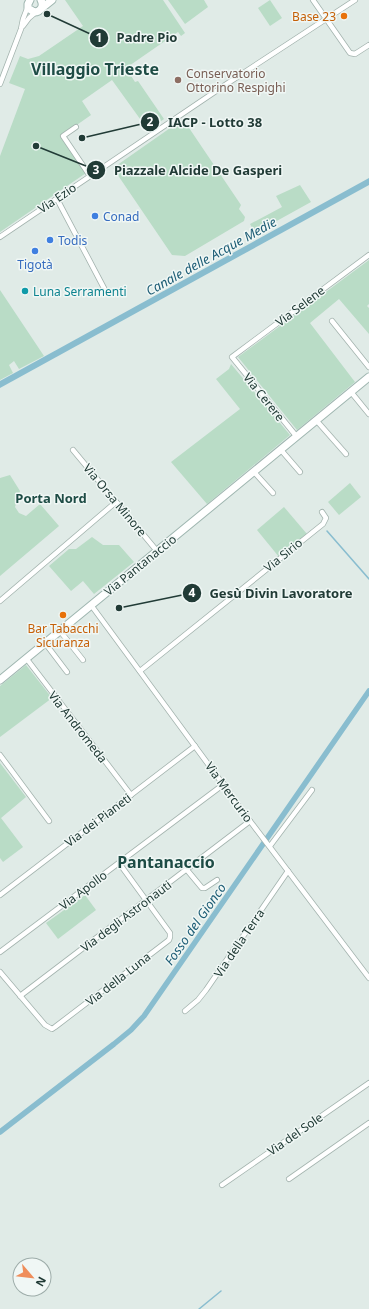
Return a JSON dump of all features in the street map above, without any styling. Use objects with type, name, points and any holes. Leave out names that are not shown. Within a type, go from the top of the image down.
[{"type":"street","points":[[39,10],[42,3],[41,0]]},
{"type":"street","points":[[21,29],[28,18],[52,0]]},
{"type":"street","points":[[313,0],[352,54],[355,54],[369,45]]},
{"type":"street","name":"Via Ezio","points":[[0,237],[355,0]]},
{"type":"street","points":[[27,2],[30,10],[39,10]]},
{"type":"street","points":[[0,84],[21,29],[27,2]]},
{"type":"street","points":[[0,67],[6,69]]},
{"type":"street","points":[[76,127],[63,136],[90,176]]},
{"type":"street","points":[[57,199],[105,290]]},
{"type":"street","name":"Via Selene","points":[[232,357],[369,256]]},
{"type":"street","points":[[332,321],[369,367]]},
{"type":"street","name":"Via Cerere","points":[[232,357],[297,437]]},
{"type":"street","name":"Via Pantanaccio","points":[[0,680],[369,378]]},
{"type":"street","points":[[351,392],[369,414]]},
{"type":"street","points":[[316,420],[346,454]]},
{"type":"street","name":"Via Orsa Minore","points":[[73,450],[157,551]]},
{"type":"street","points":[[281,450],[300,472]]},
{"type":"street","points":[[254,472],[273,493]]},
{"type":"street","points":[[0,601],[116,502]]},
{"type":"street","name":"Via Sirio","points":[[140,671],[323,524],[326,518],[322,512]]},
{"type":"street","name":"Via Mercurio","points":[[91,605],[250,821],[369,978]]},
{"type":"street","points":[[60,631],[83,660]]},
{"type":"street","points":[[45,643],[67,672]]},
{"type":"street","name":"Via Andromeda","points":[[26,658],[131,795]]},
{"type":"street","name":"Via dei Pianeti","points":[[0,895],[195,746]]},
{"type":"street","points":[[0,755],[49,821]]},
{"type":"street","name":"Via Apollo","points":[[0,952],[224,784]]},
{"type":"street","points":[[269,845],[312,790]]},
{"type":"street","name":"Via degli Astronauti","points":[[20,996],[147,901],[250,821]]},
{"type":"street","name":"Via della Luna","points":[[20,996],[45,1025],[50,1028],[55,1027],[169,939],[170,933],[120,863]]},
{"type":"street","points":[[187,870],[202,888],[206,888],[218,880]]},
{"type":"street","name":"Via della Terra","points":[[185,1011],[198,1000],[206,990],[288,870]]},
{"type":"street","points":[[0,972],[20,996]]},
{"type":"street","name":"Via del Sole","points":[[222,1185],[369,1082]]},
{"type":"street","points":[[290,1179],[369,1123]]},
{"type":"green space","points":[[65,0],[163,0],[185,33],[181,36],[178,32],[126,68],[135,82],[138,81],[164,119],[148,130],[112,80],[82,101],[91,115],[61,136],[86,173],[0,232],[0,156],[25,89],[9,83],[20,56],[28,59],[39,56],[83,26]]},
{"type":"green space","points":[[168,0],[204,0],[208,7],[185,24]]},
{"type":"green space","points":[[270,0],[282,18],[270,26],[258,8]]},
{"type":"green space","points":[[183,119],[241,205],[239,209],[245,217],[244,221],[185,256],[172,255],[113,168]]},
{"type":"green space","points":[[300,185],[311,202],[255,233],[250,224],[282,207],[276,196]]},
{"type":"green space","points":[[369,260],[369,304],[367,306],[369,308],[369,334],[339,299],[310,323],[355,382],[297,430],[238,357]]},
{"type":"green space","points":[[0,290],[44,356],[19,369],[14,361],[9,365],[13,373],[0,380]]},
{"type":"green space","points":[[231,364],[290,435],[207,504],[171,462],[240,409],[216,379],[229,369]]},
{"type":"green space","points":[[10,475],[20,491],[15,507],[19,513],[26,516],[40,504],[59,526],[0,576],[0,478]]},
{"type":"green space","points":[[350,483],[361,497],[339,515],[328,502]]},
{"type":"green space","points":[[284,507],[307,534],[279,557],[257,530]]},
{"type":"green space","points":[[92,537],[103,545],[119,545],[134,562],[94,594],[83,581],[71,591],[49,566],[69,549],[76,549]]},
{"type":"green space","points":[[26,665],[52,698],[0,737],[0,686]]},
{"type":"green space","points":[[0,763],[26,797],[1,818],[23,847],[3,862],[0,858]]},
{"type":"green space","points":[[85,895],[96,910],[58,939],[46,923]]},
{"type":"water","points":[[369,178],[369,185],[0,388],[0,381]]},
{"type":"waterway","points":[[327,531],[369,579]]},
{"type":"waterway","name":"Fosso del Gionco","points":[[0,1132],[114,1044],[131,1030],[144,1016],[369,691]]},
{"type":"waterway","points":[[199,1309],[221,1291]]},
{"type":"place","name":"Padre Pio","points":[[47,14]]},
{"type":"place","name":"Base 23","points":[[344,16]]},
{"type":"place","name":"Conservatorio Ottorino Respighi","points":[[178,80]]},
{"type":"place","name":"IACP - Lotto 38","points":[[82,138]]},
{"type":"place","name":"Piazzale Alcide De Gasperi","points":[[36,146]]},
{"type":"place","name":"Conad","points":[[95,216]]},
{"type":"place","name":"Todis","points":[[50,240]]},
{"type":"place","name":"Tigotà","points":[[35,251]]},
{"type":"place","name":"Luna Serramenti","points":[[25,291]]},
{"type":"place","name":"Gesù Divin Lavoratore","points":[[119,608]]},
{"type":"place","name":"Bar Tabacchi Sicuranza","points":[[63,615]]},
{"type":"district","name":"Villaggio Trieste","points":[[95,69]]},
{"type":"district","name":"Porta Nord","points":[[51,498]]},
{"type":"district","name":"Pantanaccio","points":[[166,862]]},
{"type":"water label","name":"Canale delle Acque Medie","points":[[211,256]]}]
